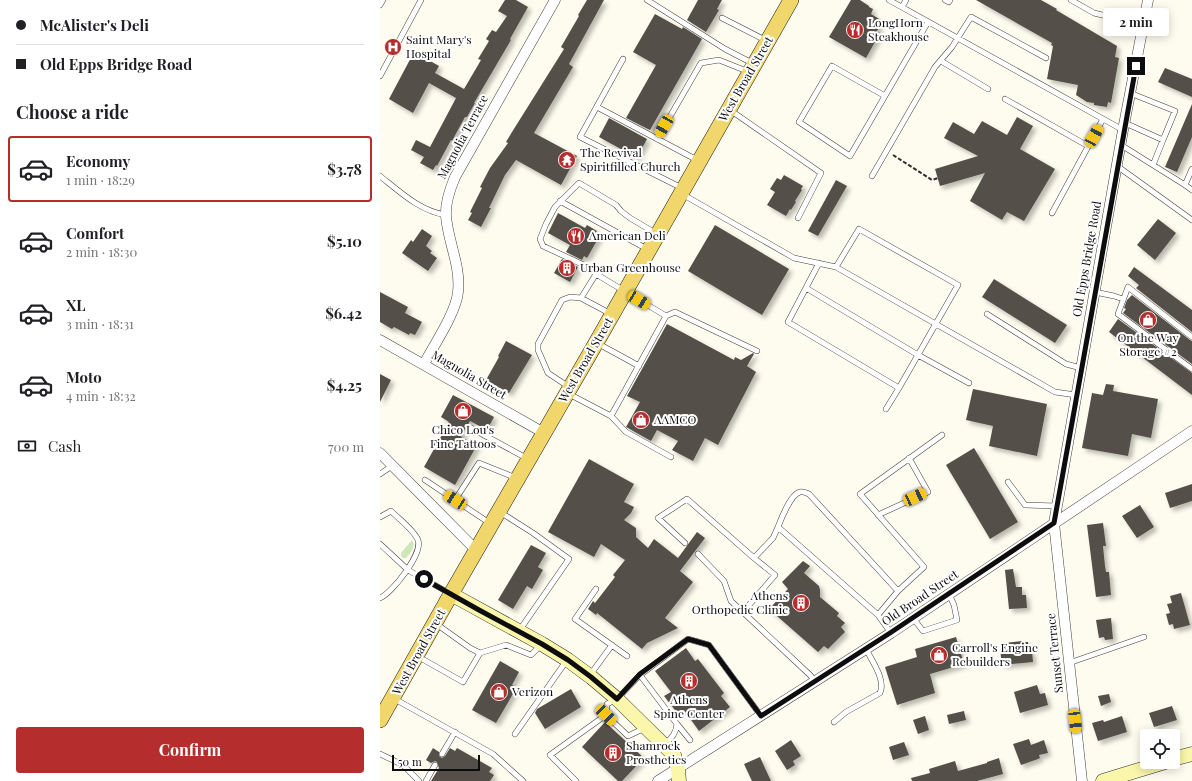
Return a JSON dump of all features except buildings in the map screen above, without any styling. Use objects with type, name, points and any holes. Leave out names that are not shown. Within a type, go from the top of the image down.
[{"type":"main road","name":"West Broad Street","points":[[380,720],[700,162],[790,0]]},
{"type":"street","name":"Magnolia Terrace","points":[[424,364],[452,313],[458,293],[457,268],[446,216],[449,192],[454,177],[555,0]]},
{"type":"street","name":"Old Epps Bridge Road","points":[[1054,523],[1130,93],[1148,0]]},
{"type":"street","name":"Magnolia Street","points":[[380,340],[544,433]]},
{"type":"street","name":"Old Broad Street","points":[[658,781],[678,775],[761,716],[913,618],[1192,430]]},
{"type":"street","points":[[380,453],[477,550]]},
{"type":"street","name":"Sunset Terrace","points":[[1054,523],[1082,781]]},
{"type":"street","points":[[451,594],[542,644],[568,660],[589,676],[617,699],[674,755],[678,775]]},
{"type":"street","points":[[1180,757],[1192,754]]},
{"type":"street","points":[[1103,781],[1142,769]]},
{"type":"lane","points":[[380,5],[383,0]]},
{"type":"lane","points":[[380,76],[421,0]]},
{"type":"lane","points":[[647,0],[725,49],[752,68]]},
{"type":"lane","points":[[889,0],[1103,119],[1163,140]]},
{"type":"lane","points":[[902,7],[906,0]]},
{"type":"lane","points":[[1073,0],[1094,13],[1143,25]]},
{"type":"lane","points":[[872,176],[935,67],[952,47],[971,17],[1046,58]]},
{"type":"lane","points":[[722,18],[768,41]]},
{"type":"lane","points":[[885,96],[832,66],[799,122],[850,156],[885,96],[928,22]]},
{"type":"lane","points":[[623,59],[580,137],[682,191],[794,258],[836,267],[1055,392],[1076,395]]},
{"type":"lane","points":[[657,138],[702,62],[719,60],[752,68]]},
{"type":"lane","points":[[941,61],[988,89]]},
{"type":"lane","points":[[1130,93],[1175,111],[1153,164]]},
{"type":"lane","points":[[1005,99],[1088,146]]},
{"type":"lane","points":[[597,107],[700,162]]},
{"type":"lane","points":[[729,109],[820,173],[798,218]]},
{"type":"lane","points":[[1052,213],[1103,119]]},
{"type":"lane","points":[[1121,145],[1192,190]]},
{"type":"lane","points":[[1117,166],[1192,220]]},
{"type":"lane","points":[[1185,185],[1192,169]]},
{"type":"lane","points":[[380,176],[425,209],[435,214],[446,216]]},
{"type":"lane","points":[[658,234],[630,218],[616,205],[579,183],[555,207],[540,239],[543,246],[588,267],[596,274],[666,316]]},
{"type":"lane","points":[[560,201],[649,250]]},
{"type":"lane","points":[[836,267],[859,229],[958,285],[886,409]]},
{"type":"lane","points":[[819,263],[788,322],[898,388]]},
{"type":"lane","points":[[581,298],[596,274]]},
{"type":"lane","points":[[1192,337],[1128,287],[1118,314],[1192,369]]},
{"type":"lane","points":[[806,288],[918,355],[969,383]]},
{"type":"lane","points":[[1095,292],[1123,299]]},
{"type":"lane","points":[[612,315],[581,298],[570,297],[562,300],[538,344],[538,350],[548,372],[568,390],[611,416],[626,432],[671,457]]},
{"type":"lane","points":[[611,416],[666,316],[675,312],[757,351]]},
{"type":"lane","points":[[987,314],[1066,364],[1081,368]]},
{"type":"lane","points":[[596,343],[638,366]]},
{"type":"lane","points":[[471,428],[529,459]]},
{"type":"lane","points":[[878,615],[898,591],[924,566],[860,494],[942,435]]},
{"type":"lane","points":[[878,514],[928,492],[910,458]]},
{"type":"lane","points":[[455,500],[479,463],[518,479]]},
{"type":"lane","points":[[380,474],[392,466]]},
{"type":"lane","points":[[425,480],[455,500],[533,533],[569,559],[518,632]]},
{"type":"lane","points":[[1008,482],[1025,505],[1057,506]]},
{"type":"lane","points":[[754,558],[773,538],[782,515],[794,494],[804,492],[809,494],[898,591]]},
{"type":"lane","points":[[685,543],[658,518],[688,499],[775,575],[743,612]]},
{"type":"lane","points":[[380,517],[391,511],[416,534],[419,543],[417,552],[408,570],[389,592],[380,598]]},
{"type":"lane","points":[[778,527],[878,615],[890,633]]},
{"type":"lane","points":[[380,544],[408,570],[451,594]]},
{"type":"lane","points":[[698,554],[724,581],[731,601],[815,681]]},
{"type":"lane","points":[[596,589],[575,618],[627,656]]},
{"type":"lane","points":[[913,618],[923,631],[957,620],[954,605],[948,594]]},
{"type":"lane","points":[[435,623],[470,648],[480,653]]},
{"type":"lane","points":[[1069,663],[1144,637]]},
{"type":"lane","points":[[576,781],[550,755],[606,715],[607,704],[617,699],[640,674],[688,639],[709,645],[761,716]]},
{"type":"lane","points":[[416,656],[463,682],[480,653],[506,645],[531,655],[542,644]]},
{"type":"lane","points":[[589,676],[612,645]]},
{"type":"lane","points":[[834,722],[846,712],[880,693],[882,689],[882,682],[866,649]]},
{"type":"lane","points":[[515,734],[568,660]]},
{"type":"lane","points":[[640,674],[690,740]]},
{"type":"lane","points":[[393,698],[493,754],[523,781]]},
{"type":"lane","points":[[606,715],[628,736],[646,727]]},
{"type":"lane","points":[[664,745],[677,731],[677,724]]},
{"type":"lane","points":[[442,754],[455,732]]},
{"type":"lane","points":[[380,754],[404,765],[419,781]]},
{"type":"lane","points":[[426,781],[435,766]]},
{"type":"path","points":[[886,151],[932,180],[938,178]]},
{"type":"green space","points":[[412,540],[413,545],[410,554],[406,558],[403,558],[401,553]]},
{"type":"place","name":"LongHorn Steakhouse","points":[[855,30]]},
{"type":"place","name":"Saint Mary's Hospital","points":[[393,47]]},
{"type":"place","name":"The Revival Spiritfilled Church","points":[[567,160]]},
{"type":"place","name":"American Deli","points":[[576,236]]},
{"type":"place","name":"Urban Greenhouse","points":[[567,268]]},
{"type":"place","name":"On the Way Storage #2","points":[[1148,320]]},
{"type":"place","name":"Chico Lou's Fine Tattoos","points":[[463,411]]},
{"type":"place","name":"AAMCO","points":[[641,420]]},
{"type":"place","name":"Athens Orthopedic Clinic","points":[[801,603]]},
{"type":"place","name":"Carroll's Engine Rebuilders","points":[[939,655]]},
{"type":"place","name":"Athens Spine Center","points":[[689,681]]},
{"type":"place","name":"Verizon","points":[[499,692]]},
{"type":"place","name":"Shamrock Prosthetics","points":[[613,753]]},
{"type":"route","points":[[424,579],[568,660],[617,699],[640,674],[688,639],[709,645],[761,716],[866,649],[1054,523],[1123,130],[1136,66]]}]
